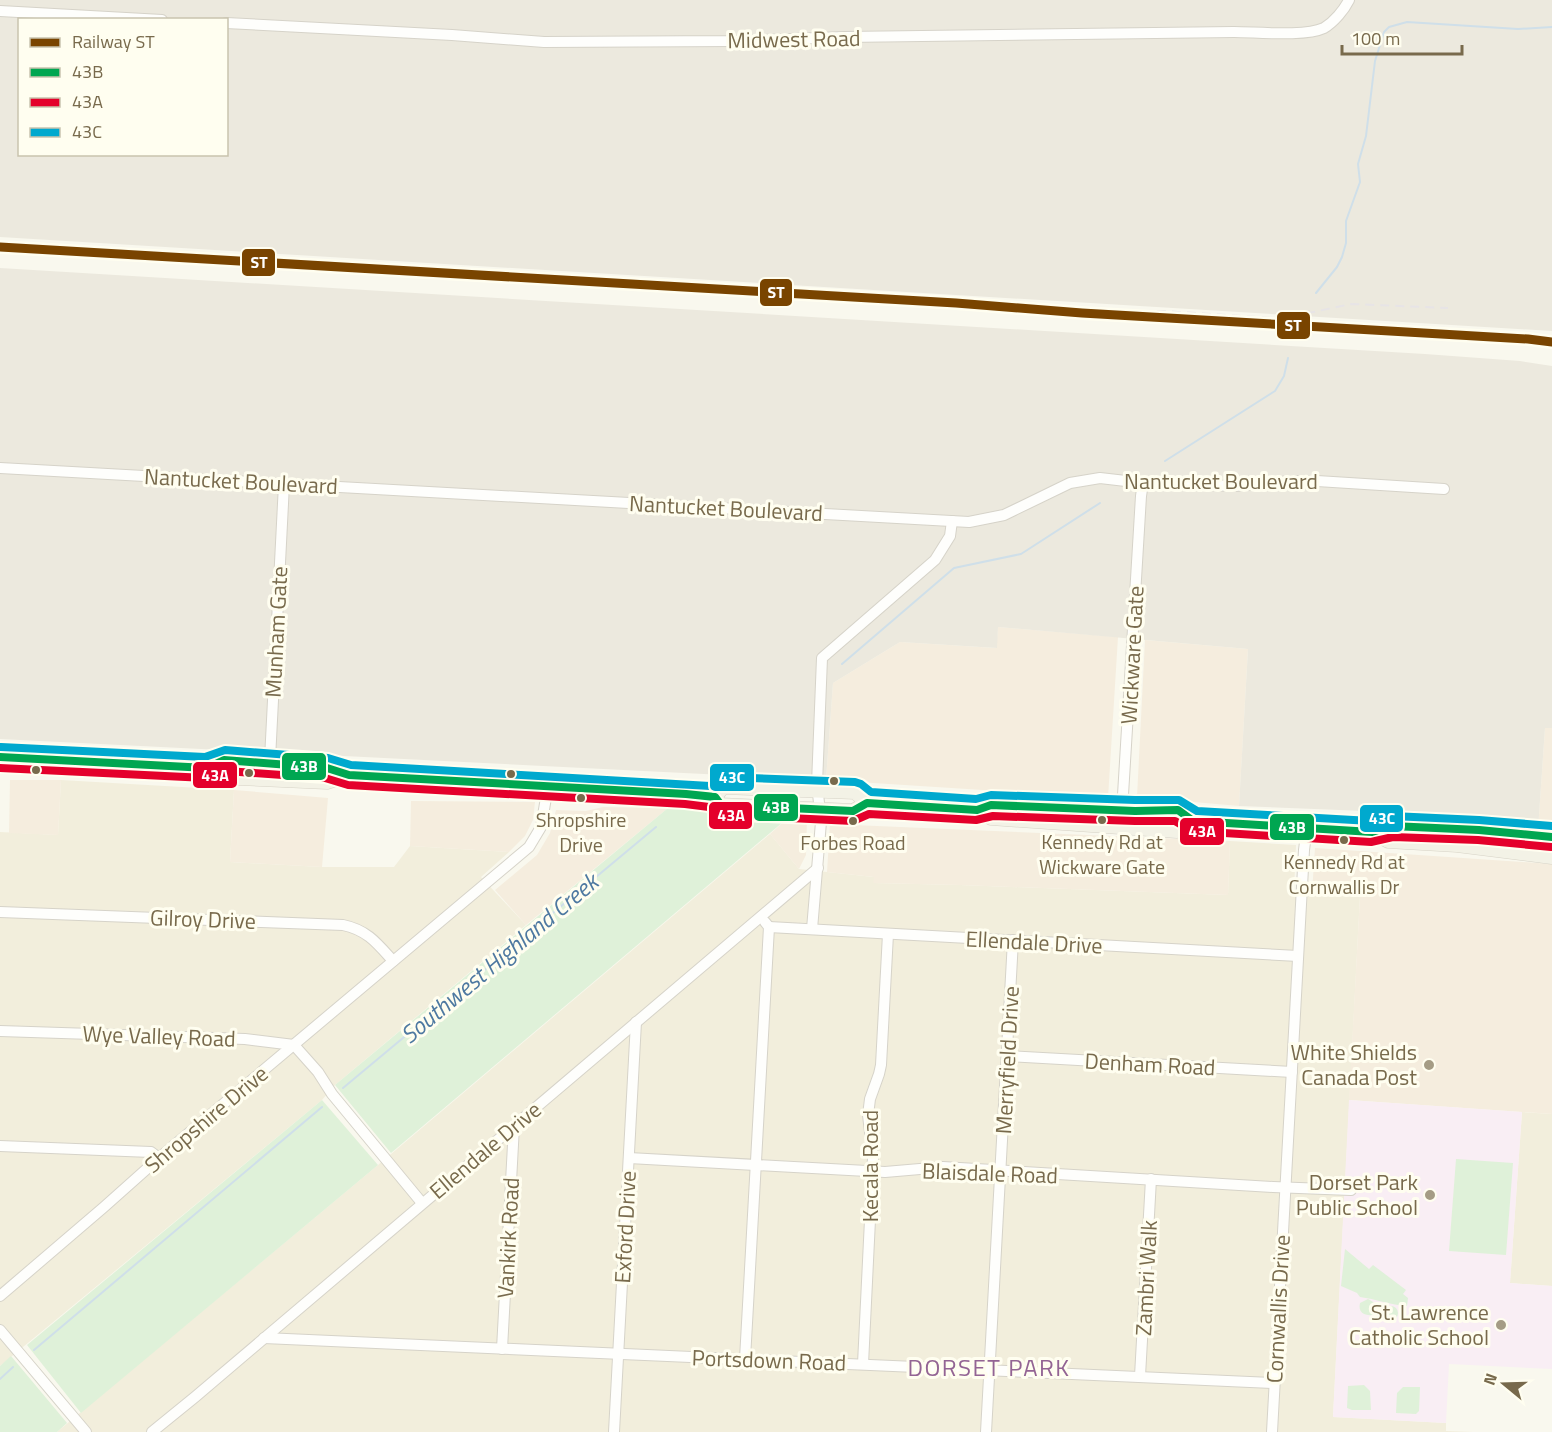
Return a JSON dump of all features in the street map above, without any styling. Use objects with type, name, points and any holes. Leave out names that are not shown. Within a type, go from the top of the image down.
[{"type":"main road","points":[[0,757],[207,768],[223,777],[327,782],[349,775]]},
{"type":"main road","points":[[207,768],[224,760],[327,768],[349,775],[715,797],[721,805],[853,811],[867,803],[977,810],[991,805],[1178,810],[1193,821],[1372,832],[1392,826],[1479,830],[1552,837]]},
{"type":"main road","points":[[715,797],[723,787],[818,790],[855,792],[867,803]]},
{"type":"main road","points":[[977,810],[991,818],[1177,831],[1193,821]]},
{"type":"main road","points":[[1372,832],[1388,841],[1457,845],[1552,857]]},
{"type":"street","name":"Midwest Road","points":[[228,23],[544,42],[1287,33],[1324,28],[1342,12],[1349,0]]},
{"type":"street","points":[[0,11],[126,18]]},
{"type":"street","name":"Nantucket Boulevard","points":[[0,468],[969,522],[995,518],[1070,483],[1100,478],[1143,483],[1234,486],[1312,481],[1444,489]]},
{"type":"street","name":"Wickware Gate","points":[[1121,828],[1143,483]]},
{"type":"street","name":"Munham Gate","points":[[269,779],[284,484]]},
{"type":"street","points":[[812,929],[818,868],[822,658],[935,560],[950,536],[952,521]]},
{"type":"street","name":"Shropshire Drive","points":[[0,1296],[159,1158],[530,847],[541,827],[548,786]]},
{"type":"street","name":"Cornwallis Drive","points":[[1272,1432],[1307,827]]},
{"type":"street","name":"Ellendale Drive","points":[[152,1432],[818,868]]},
{"type":"street","name":"Gilroy Drive","points":[[0,912],[343,925],[359,928],[393,961]]},
{"type":"street","points":[[745,1359],[769,927],[760,918]]},
{"type":"street","name":"Ellendale Drive","points":[[769,927],[1298,956]]},
{"type":"street","name":"Kecala Road","points":[[863,1364],[873,1171],[868,1115],[880,1065],[888,934]]},
{"type":"street","name":"Merryfield Drive","points":[[986,1432],[1013,940]]},
{"type":"street","name":"Exford Drive","points":[[614,1432],[636,1022]]},
{"type":"street","name":"Wye Valley Road","points":[[0,1031],[244,1039],[294,1045]]},
{"type":"street","points":[[294,1045],[422,1203]]},
{"type":"street","name":"Denham Road","points":[[1007,1056],[1292,1072]]},
{"type":"street","name":"Vankirk Road","points":[[502,1349],[514,1126]]},
{"type":"street","points":[[0,1146],[150,1152],[159,1158]]},
{"type":"street","name":"Blaisdale Road","points":[[629,1158],[873,1171],[907,1171],[935,1167],[1351,1190]]},
{"type":"street","name":"Zambri Walk","points":[[1140,1376],[1151,1179]]},
{"type":"street","points":[[0,1330],[86,1432]]},
{"type":"street","name":"Portsdown Road","points":[[264,1338],[1274,1383]]},
{"type":"shaded area","points":[[0,0],[1552,0],[1552,331],[0,237]]},
{"type":"shaded area","points":[[0,268],[1425,354],[1520,361],[1552,366],[1552,728],[1545,728],[1538,830],[1390,812],[1239,806],[1248,649],[998,627],[997,648],[900,642],[833,683],[826,780],[0,739]]},
{"type":"shaded area","points":[[998,627],[1118,637],[1108,798],[826,780],[833,683],[900,642],[996,648]]},
{"type":"shaded area","points":[[1145,640],[1248,649],[1239,806],[1137,797]]},
{"type":"shaded area","points":[[1545,728],[1552,728],[1552,831],[1538,830]]},
{"type":"shaded area","points":[[10,780],[61,780],[58,835],[9,833]]},
{"type":"shaded area","points":[[61,780],[234,790],[230,862],[322,867],[394,867],[410,846],[509,852],[481,877],[526,925],[335,1085],[322,1100],[0,1366],[0,832],[58,835]]},
{"type":"shaded area","points":[[234,790],[328,798],[322,867],[230,862]]},
{"type":"shaded area","points":[[411,801],[535,802],[533,820],[525,836],[509,852],[410,846]]},
{"type":"shaded area","points":[[603,807],[668,808],[526,925],[495,890],[537,855],[550,833],[556,810],[586,811]]},
{"type":"shaded area","points":[[789,817],[807,819],[806,855],[799,869],[770,834]]},
{"type":"shaded area","points":[[830,824],[1230,841],[1228,895],[873,883],[874,877],[827,872]]},
{"type":"shaded area","points":[[770,834],[799,869],[874,877],[874,883],[1228,895],[1230,841],[1296,845],[1294,891],[1360,895],[1333,1417],[1446,1423],[1446,1431],[1473,1432],[57,1432],[378,1165]]},
{"type":"shaded area","points":[[1315,848],[1552,864],[1552,1114],[1349,1100],[1360,896],[1312,893]]},
{"type":"shaded area","name":"Dorset Park Public School","points":[[1349,1100],[1522,1112],[1510,1283],[1552,1286],[1552,1369],[1449,1364],[1446,1423],[1333,1417]]},
{"type":"shaded area","points":[[1522,1112],[1552,1114],[1552,1286],[1510,1283]]},
{"type":"green space","points":[[668,808],[789,817],[391,1153],[335,1085]]},
{"type":"green space","points":[[322,1100],[378,1165],[81,1413],[27,1345]]},
{"type":"green space","points":[[1456,1159],[1513,1163],[1506,1255],[1449,1251]]},
{"type":"green space","points":[[1345,1249],[1369,1269],[1373,1265],[1406,1290],[1403,1294],[1408,1298],[1407,1306],[1360,1297],[1357,1293],[1341,1286]]},
{"type":"green space","points":[[1368,1299],[1380,1306],[1378,1314],[1368,1315],[1360,1310],[1360,1303]]},
{"type":"green space","points":[[1388,1306],[1394,1306],[1398,1313],[1394,1320],[1388,1320],[1384,1316],[1384,1310]]},
{"type":"green space","points":[[11,1356],[67,1423],[57,1432],[0,1432],[0,1366]]},
{"type":"green space","points":[[1364,1385],[1370,1391],[1371,1410],[1347,1408],[1348,1386]]},
{"type":"green space","points":[[1403,1387],[1420,1387],[1419,1411],[1416,1414],[1396,1413],[1397,1393]]},
{"type":"waterway","name":"Southwest Highland Creek","points":[[1316,293],[1337,267],[1346,243],[1346,221],[1360,182],[1358,164],[1366,136],[1375,61],[1384,32],[1389,27],[1407,22],[1518,29],[1552,27]]},
{"type":"waterway","name":"Southwest Highland Creek","points":[[1165,461],[1275,391],[1284,376],[1288,358]]},
{"type":"waterway","name":"Southwest Highland Creek","points":[[842,664],[954,568],[1021,554],[1100,503]]},
{"type":"waterway","name":"Southwest Highland Creek","points":[[343,1088],[656,827]]},
{"type":"waterway","name":"Southwest Highland Creek","points":[[34,1350],[322,1107]]},
{"type":"waterway","name":"Southwest Highland Creek","points":[[0,1379],[13,1367]]},
{"type":"railway","points":[[1082,313],[1163,311],[1285,318],[1351,304],[1448,308]]},
{"type":"rail line","name":"ST","points":[[0,247],[956,303],[1552,342]]},
{"type":"transit line","name":"43C","points":[[1,747],[205,757],[225,750],[328,758],[351,765],[710,786],[716,779],[722,777],[855,782],[871,792],[976,799],[991,795],[1179,800],[1197,811],[1371,821],[1392,816],[1552,826]]},
{"type":"transit line","name":"43B","points":[[0,757],[207,768],[224,760],[327,768],[349,775],[686,794],[715,797],[721,805],[853,811],[867,803],[977,810],[991,805],[1135,811],[1178,810],[1193,821],[1372,832],[1392,826],[1479,830],[1552,837]]},
{"type":"transit line","name":"43A","points":[[0,768],[206,778],[226,771],[325,778],[348,785],[685,804],[709,807],[721,815],[853,821],[869,814],[976,820],[993,816],[1175,821],[1192,831],[1371,842],[1393,837],[1478,840],[1551,847]]},
{"type":"place","name":"Shropshire Drive","points":[[581,798]]},
{"type":"place","name":"Kennedy Rd at Wickware Gate","points":[[1102,820]]},
{"type":"place","name":"Forbes Road","points":[[853,821]]},
{"type":"place","name":"Kennedy Rd at Cornwallis Dr","points":[[1344,840]]},
{"type":"place","name":"White Shields Canada Post","points":[[1429,1065]]},
{"type":"place","name":"Dorset Park Public School","points":[[1430,1195]]},
{"type":"place","name":"St. Lawrence Catholic School","points":[[1501,1325]]},
{"type":"district","name":"DORSET PARK","points":[[989,1367]]}]
